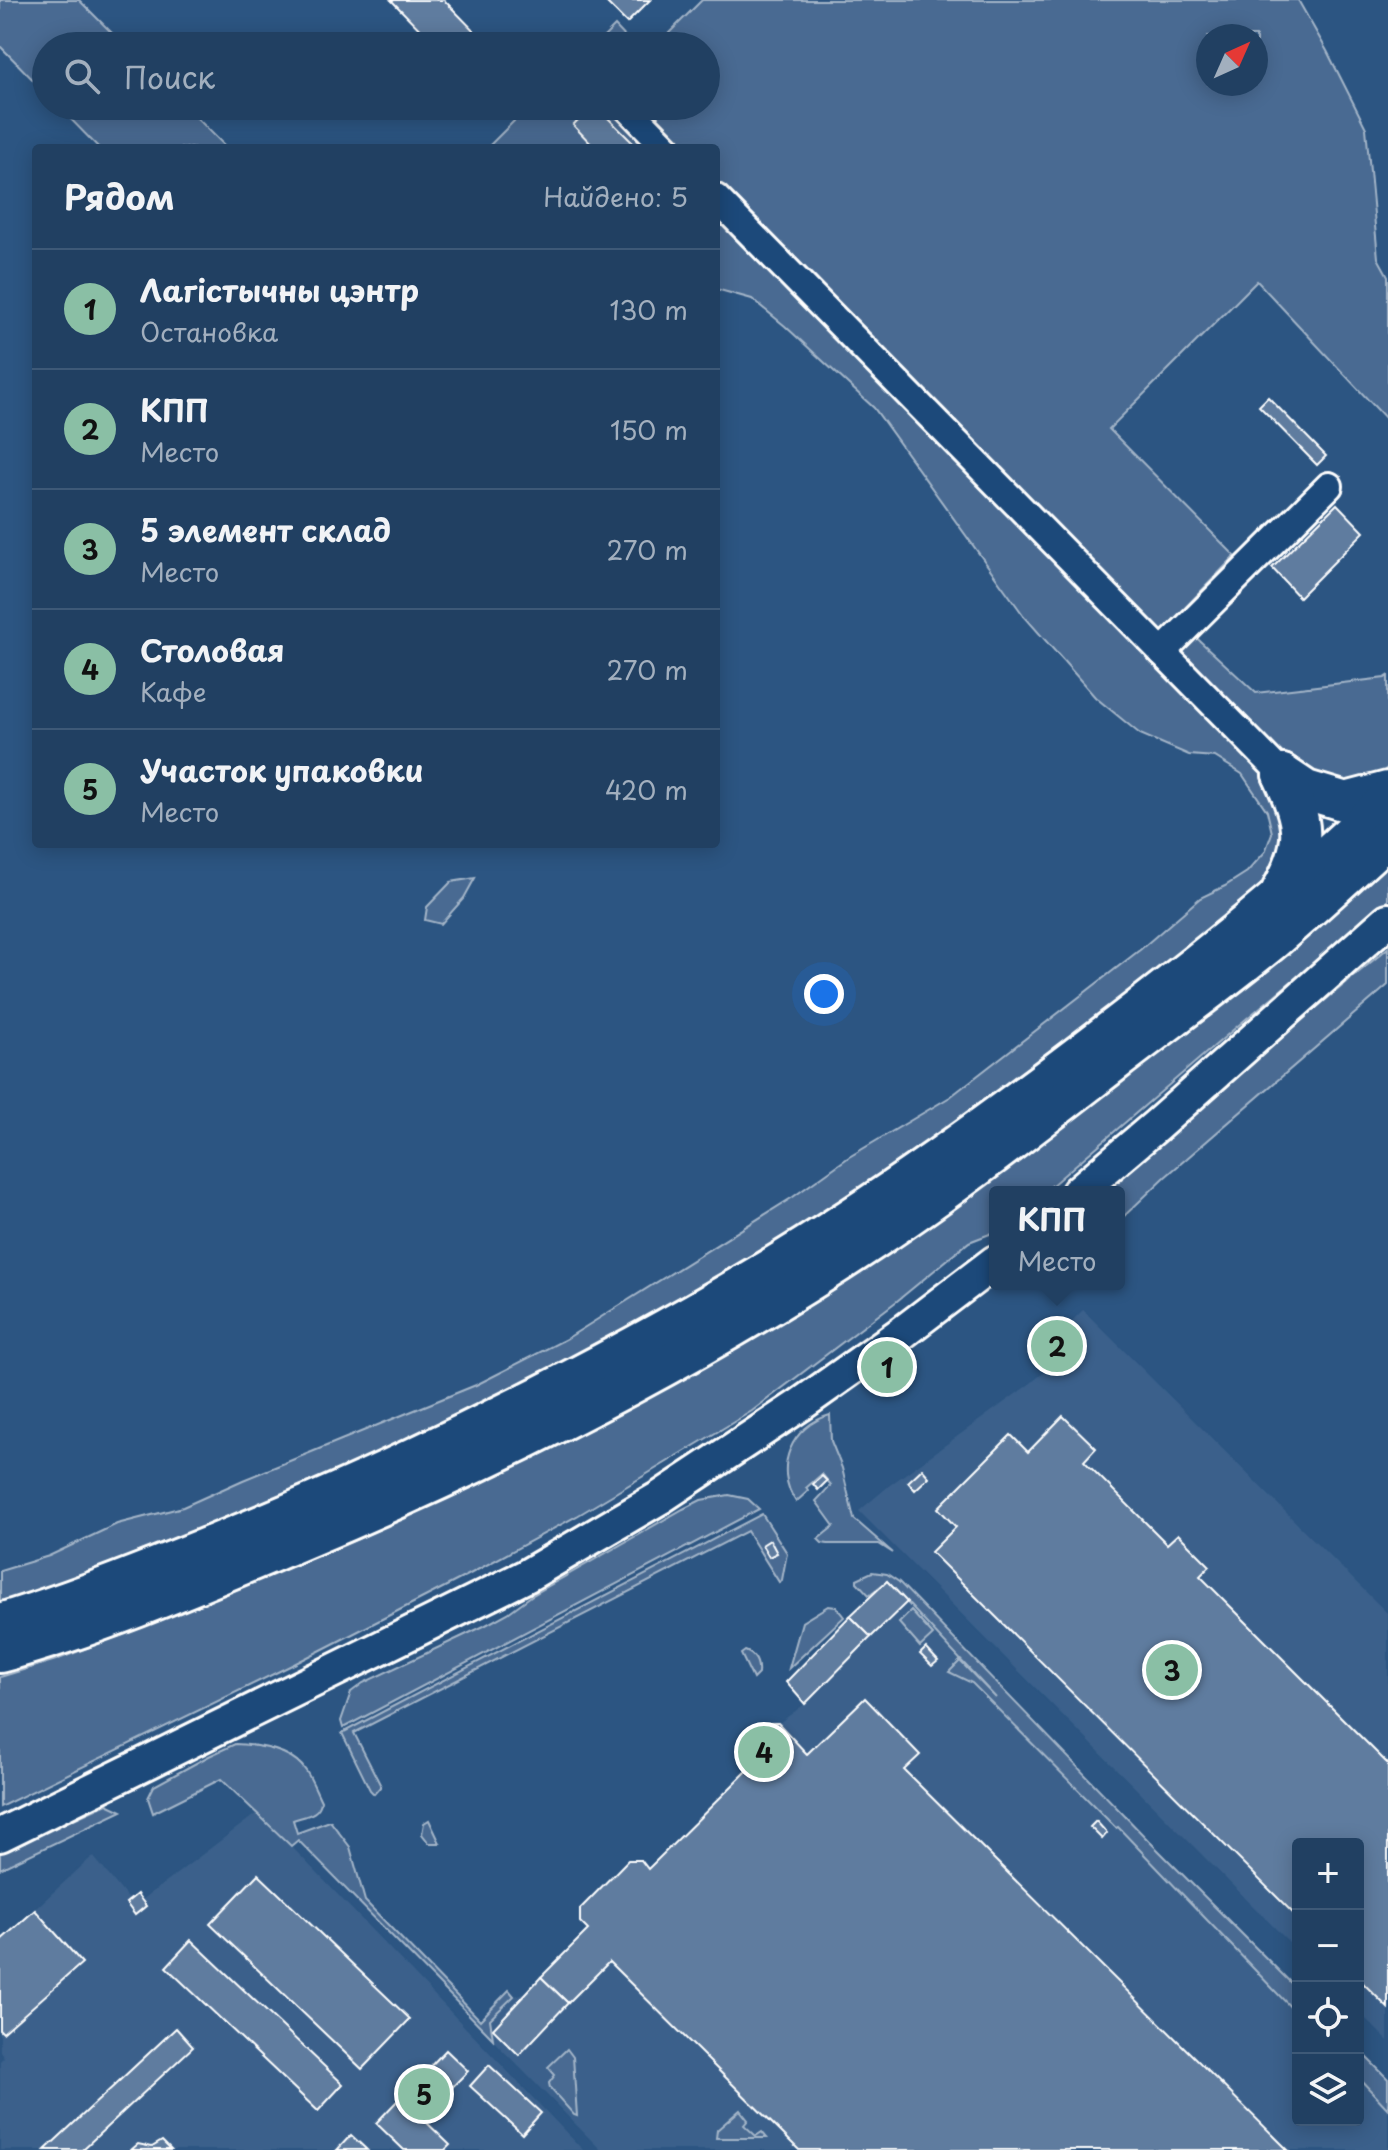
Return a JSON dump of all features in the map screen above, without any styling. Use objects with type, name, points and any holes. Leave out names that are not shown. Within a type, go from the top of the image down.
[{"type":"highway","points":[[1282,774],[1306,790],[1346,802],[1388,791]]},
{"type":"highway","points":[[1277,898],[1296,864],[1301,839],[1297,806],[1282,774]]},
{"type":"highway","points":[[0,1623],[120,1581],[319,1502],[630,1349],[766,1271],[975,1133],[1195,966],[1338,847],[1388,799]]},
{"type":"highway","points":[[0,1653],[130,1609],[382,1507],[559,1422],[693,1350],[874,1240],[960,1180],[1272,941],[1388,837]]},
{"type":"main road","points":[[1085,1186],[1388,920]]},
{"type":"main road","points":[[0,1835],[526,1576],[661,1497],[789,1413],[989,1267]]},
{"type":"street","points":[[640,120],[663,144]]},
{"type":"street","points":[[720,202],[1282,774]]},
{"type":"street","points":[[1162,652],[1329,486]]},
{"type":"shaded area","points":[[0,0],[79,0],[111,32],[32,32],[32,79],[0,46]]},
{"type":"shaded area","points":[[702,0],[1298,0],[1366,128],[1378,258],[1388,276],[1388,421],[1257,281],[1109,429],[1235,556],[1175,618],[1256,693],[1388,676],[1388,767],[1380,775],[1289,804],[1286,871],[964,1121],[686,1308],[475,1415],[152,1552],[0,1604],[0,1571],[49,1556],[117,1524],[183,1507],[476,1385],[566,1339],[793,1197],[849,1157],[950,1097],[1141,949],[1200,898],[1247,872],[1265,852],[1272,833],[1267,811],[1242,774],[1215,757],[1189,755],[1140,734],[1095,697],[1024,616],[874,408],[752,299],[720,290],[720,144],[491,144],[515,120],[720,120],[720,32],[670,32]]},
{"type":"shaded area","points":[[72,120],[199,120],[223,144],[95,144]]},
{"type":"shaded area","points":[[1388,854],[1388,901],[1051,1186],[989,1186],[989,1234],[969,1242],[752,1411],[577,1516],[468,1575],[294,1664],[0,1807],[0,1677],[56,1660],[185,1610],[340,1547],[446,1499],[699,1369],[789,1314]]},
{"type":"shaded area","points":[[475,878],[464,898],[441,924],[425,920],[427,907],[451,882]]},
{"type":"shaded area","points":[[1388,948],[1388,985],[1125,1215],[1125,1186],[1109,1186]]},
{"type":"shaded area","points":[[1083,1310],[1388,1614],[1388,2041],[1364,2017],[1364,1838],[1292,1838],[1292,1945],[859,1511],[1050,1367],[1055,1358],[1045,1348]]},
{"type":"shaded area","points":[[830,1415],[831,1441],[842,1468],[854,1519],[893,1553],[879,1544],[828,1544],[818,1539],[834,1526],[816,1501],[831,1485],[822,1474],[796,1502],[789,1489],[786,1462],[796,1438],[805,1428]]},
{"type":"shaded area","points":[[729,1495],[748,1499],[759,1509],[343,1728],[341,1721],[351,1692],[363,1683],[508,1613],[531,1596],[683,1509],[701,1500]]},
{"type":"shaded area","points":[[762,1514],[787,1553],[782,1580],[779,1582],[747,1531],[354,1733],[381,1786],[374,1794],[370,1790],[342,1733]]},
{"type":"shaded area","points":[[872,1572],[887,1574],[899,1582],[1292,1984],[1292,2009],[1118,1827],[972,1683],[949,1672],[960,1661],[996,1698],[887,1581],[869,1595],[857,1579]]},
{"type":"shaded area","points":[[887,1581],[1292,2009],[1292,2126],[1364,2126],[1364,2083],[1388,2109],[1388,2150],[601,2150],[477,2024],[509,1990],[515,1996],[527,1992],[587,1930],[580,1922],[580,1909],[628,1860],[641,1860],[649,1869],[749,1769],[742,1758],[741,1744],[766,1723],[779,1723],[805,1704],[786,1682],[869,1595]]},
{"type":"shaded area","points":[[828,1606],[836,1607],[844,1617],[789,1668],[802,1622]]},
{"type":"shaded area","points":[[911,1611],[933,1635],[920,1647],[899,1623]]},
{"type":"shaded area","points":[[745,1651],[757,1663],[758,1674],[753,1679],[741,1654]]},
{"type":"shaded area","points":[[235,1744],[284,1753],[300,1764],[321,1801],[315,1812],[293,1820],[297,1833],[330,1821],[350,1847],[365,1901],[480,2020],[509,1990],[514,1996],[490,2019],[493,2039],[298,1840],[291,1846],[221,1779],[153,1813],[148,1798],[154,1786]]},
{"type":"shaded area","points":[[107,1804],[122,1811],[0,1869],[0,1852]]},
{"type":"shaded area","points":[[257,1813],[583,2150],[0,2150],[0,2061],[4,2057],[0,2051],[0,1941],[93,1856],[129,1900],[137,1894],[142,1900]]},
{"type":"shaded area","points":[[429,1820],[440,1843],[429,1843],[422,1834],[424,1823]]},
{"type":"shaded area","points":[[567,2049],[573,2057],[577,2116],[550,2088],[549,2083],[555,2075],[548,2067]]},
{"type":"shaded area","points":[[1364,2055],[1388,2079],[1388,2109],[1364,2083]]},
{"type":"shaded area","points":[[740,2110],[748,2120],[744,2125],[756,2136],[762,2132],[767,2138],[716,2138],[717,2130]]},
{"type":"building","points":[[391,0],[444,0],[475,32],[422,32]]},
{"type":"building","points":[[604,0],[650,0],[627,23]]},
{"type":"building","points":[[578,120],[610,120],[634,144],[591,144],[573,125]]},
{"type":"building","points":[[1268,397],[1326,456],[1317,465],[1259,406]]},
{"type":"building","points":[[1337,504],[1364,532],[1299,597],[1272,568]]},
{"type":"building","points":[[1058,1335],[1068,1345],[1056,1358],[1045,1348]]},
{"type":"building","points":[[1063,1416],[1096,1448],[1084,1461],[1167,1544],[1178,1534],[1210,1566],[1200,1576],[1388,1764],[1388,2008],[1364,1984],[1364,1838],[1292,1838],[1292,1912],[931,1552],[956,1527],[938,1508],[1011,1435],[1028,1452]]},
{"type":"building","points":[[922,1469],[929,1477],[915,1490],[908,1482]]},
{"type":"building","points":[[822,1476],[827,1481],[818,1490],[813,1484]]},
{"type":"building","points":[[770,1540],[777,1553],[769,1557],[762,1545]]},
{"type":"building","points":[[887,1581],[907,1602],[871,1637],[850,1616]]},
{"type":"building","points":[[850,1616],[871,1637],[805,1704],[786,1682]]},
{"type":"building","points":[[926,1648],[938,1661],[932,1666],[920,1654]]},
{"type":"building","points":[[865,1698],[920,1755],[904,1770],[1288,2150],[799,2150],[609,1962],[568,2003],[541,1977],[588,1930],[580,1922],[580,1909],[628,1860],[641,1860],[648,1869],[749,1769],[742,1758],[741,1744],[766,1723],[778,1723],[807,1754]]},
{"type":"building","points":[[1096,1821],[1107,1833],[1102,1839],[1090,1827]]},
{"type":"building","points":[[258,1874],[410,2019],[362,2069],[210,1924]]},
{"type":"building","points":[[137,1894],[146,1906],[135,1915],[126,1903]]},
{"type":"building","points":[[35,1910],[82,1963],[3,2033],[0,2030],[0,1941]]},
{"type":"building","points":[[191,1940],[343,2084],[318,2111],[166,1967]]},
{"type":"building","points":[[541,1977],[568,2003],[519,2055],[493,2029]]},
{"type":"building","points":[[176,2028],[193,2047],[82,2150],[45,2150]]},
{"type":"building","points":[[446,2050],[468,2071],[422,2118],[450,2145],[445,2150],[404,2150],[376,2123]]},
{"type":"building","points":[[489,2065],[541,2113],[522,2134],[470,2086]]},
{"type":"building","points":[[351,2135],[367,2150],[337,2150]]},
{"type":"building","points":[[162,2141],[171,2150],[131,2150],[138,2144],[152,2147]]},
{"type":"place","name":"КПП","points":[[1057,1346]]},
{"type":"place","name":"Лагістычны цэнтр","points":[[887,1367]]},
{"type":"place","name":"5 элемент склад","points":[[1172,1670]]},
{"type":"place","name":"Столовая","points":[[764,1752]]},
{"type":"place","name":"Участок упаковки","points":[[424,2094]]}]
